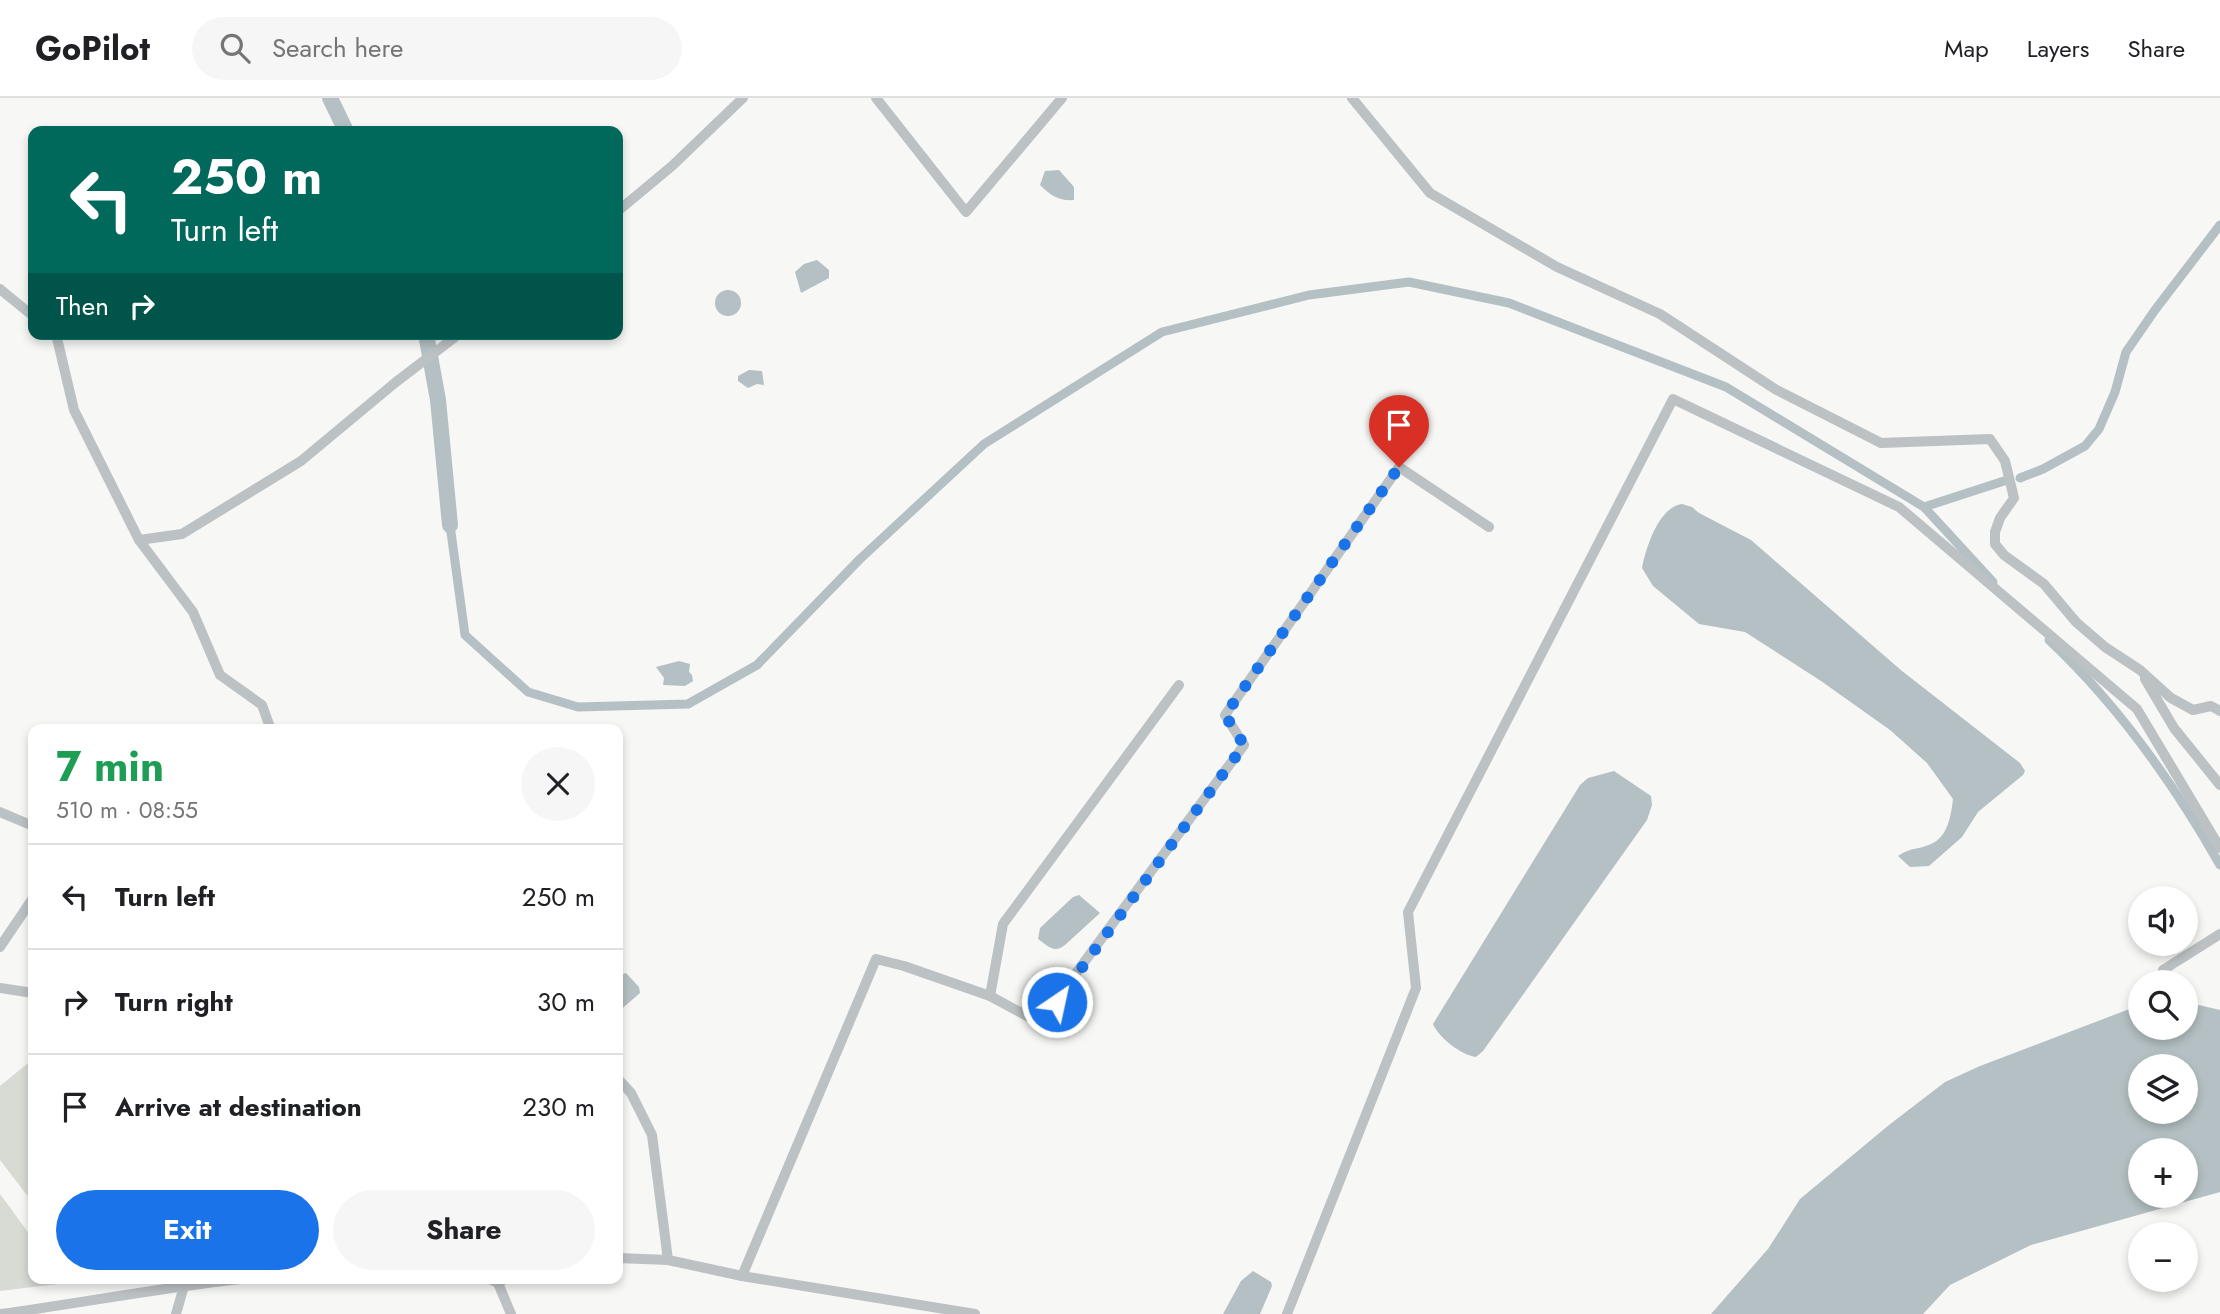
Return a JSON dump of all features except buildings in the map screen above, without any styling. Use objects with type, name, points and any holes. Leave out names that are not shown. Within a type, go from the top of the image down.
[{"type":"street","points":[[623,207],[672,166],[743,98]]},
{"type":"street","points":[[876,98],[966,212],[1062,98]]},
{"type":"street","points":[[1352,98],[1430,193],[1557,267],[1660,314],[1775,389],[1881,443],[1990,439],[2006,461],[2014,498],[1994,532],[1995,544],[2004,555],[2043,584],[2076,622],[2105,647],[2140,670],[2171,698],[2193,710],[2211,706],[2220,711]]},
{"type":"street","points":[[0,289],[28,312]]},
{"type":"street","points":[[57,340],[74,410],[139,540],[193,612],[220,675],[262,705],[269,724]]},
{"type":"street","points":[[139,540],[182,534],[302,461],[396,382],[451,340]]},
{"type":"street","points":[[1287,1314],[1416,988],[1408,912],[1673,399],[1899,507],[2137,709],[2220,848]]},
{"type":"street","points":[[742,1276],[876,959],[990,996],[1042,1024],[1071,980],[1244,745],[1225,715],[1399,467],[1489,527]]},
{"type":"street","points":[[2140,670],[2174,728],[2220,785]]},
{"type":"street","points":[[990,996],[1003,923],[1179,685]]},
{"type":"street","points":[[0,812],[28,824]]},
{"type":"street","points":[[0,947],[28,905]]},
{"type":"street","points":[[2163,970],[2220,934]]},
{"type":"street","points":[[0,988],[28,992]]},
{"type":"street","points":[[623,1084],[631,1093],[652,1135],[668,1260]]},
{"type":"street","points":[[623,1258],[668,1260],[742,1276],[975,1314]]},
{"type":"street","points":[[2,1314],[79,1304],[174,1284]]},
{"type":"street","points":[[176,1314],[183,1284]]},
{"type":"street","points":[[500,1284],[511,1314]]},
{"type":"shaded area","points":[[1059,170],[1074,187],[1074,200],[1056,197],[1040,185],[1045,171]]},
{"type":"shaded area","points":[[817,260],[829,270],[829,278],[801,293],[795,272],[804,264]]},
{"type":"shaded area","points":[[728,290],[737,294],[741,303],[737,312],[728,316],[719,312],[715,303],[719,294]]},
{"type":"shaded area","points":[[749,370],[762,371],[764,385],[757,384],[748,388],[738,381],[738,376]]},
{"type":"shaded area","points":[[1682,504],[1751,540],[1902,671],[2020,763],[2025,771],[2023,775],[1978,812],[1962,837],[1929,866],[1910,867],[1898,856],[1937,841],[1950,818],[1953,799],[1927,763],[1890,730],[1821,681],[1745,632],[1699,624],[1653,586],[1642,568],[1647,550],[1660,520],[1667,512]]},
{"type":"shaded area","points":[[679,661],[690,664],[689,672],[693,681],[685,686],[663,685],[664,678],[656,667]]},
{"type":"shaded area","points":[[1614,771],[1651,796],[1652,805],[1647,820],[1483,1051],[1476,1057],[1464,1053],[1445,1040],[1433,1024],[1580,785],[1588,778]]},
{"type":"shaded area","points":[[1079,895],[1100,913],[1061,948],[1051,948],[1038,939],[1040,928],[1073,897]]},
{"type":"shaded area","points":[[626,973],[639,987],[640,993],[623,1008],[623,974]]},
{"type":"shaded area","points":[[2198,1005],[2220,1010],[2220,1192],[2198,1198],[2198,1138],[2128,1138],[2128,1208],[2163,1208],[2031,1245],[1950,1285],[1923,1314],[1711,1314],[1768,1249],[1800,1199],[1945,1082],[2128,1010],[2128,1040],[2198,1040]]},
{"type":"shaded area","points":[[28,1063],[28,1196],[0,1160],[0,1086]]},
{"type":"shaded area","points":[[0,1194],[28,1232],[28,1284],[58,1284],[0,1291]]},
{"type":"shaded area","points":[[1253,1271],[1271,1282],[1272,1286],[1260,1314],[1223,1314],[1241,1281]]},
{"type":"waterway","points":[[330,98],[344,126]]},
{"type":"waterway","points":[[2020,478],[2085,446],[2099,429],[2115,392],[2126,352],[2220,225]]},
{"type":"waterway","points":[[450,525],[465,635],[528,692],[578,707],[688,704],[757,665],[860,559],[984,444],[1162,332],[1309,295],[1409,282],[1509,303],[1726,387],[1924,507],[1993,582]]},
{"type":"waterway","points":[[427,340],[438,400],[450,525]]},
{"type":"waterway","points":[[1924,507],[2004,481]]},
{"type":"waterway","points":[[2049,640],[2098,691],[2143,746],[2220,865]]},
{"type":"route","points":[[1057,1002],[1244,745],[1225,715],[1399,467]]}]
